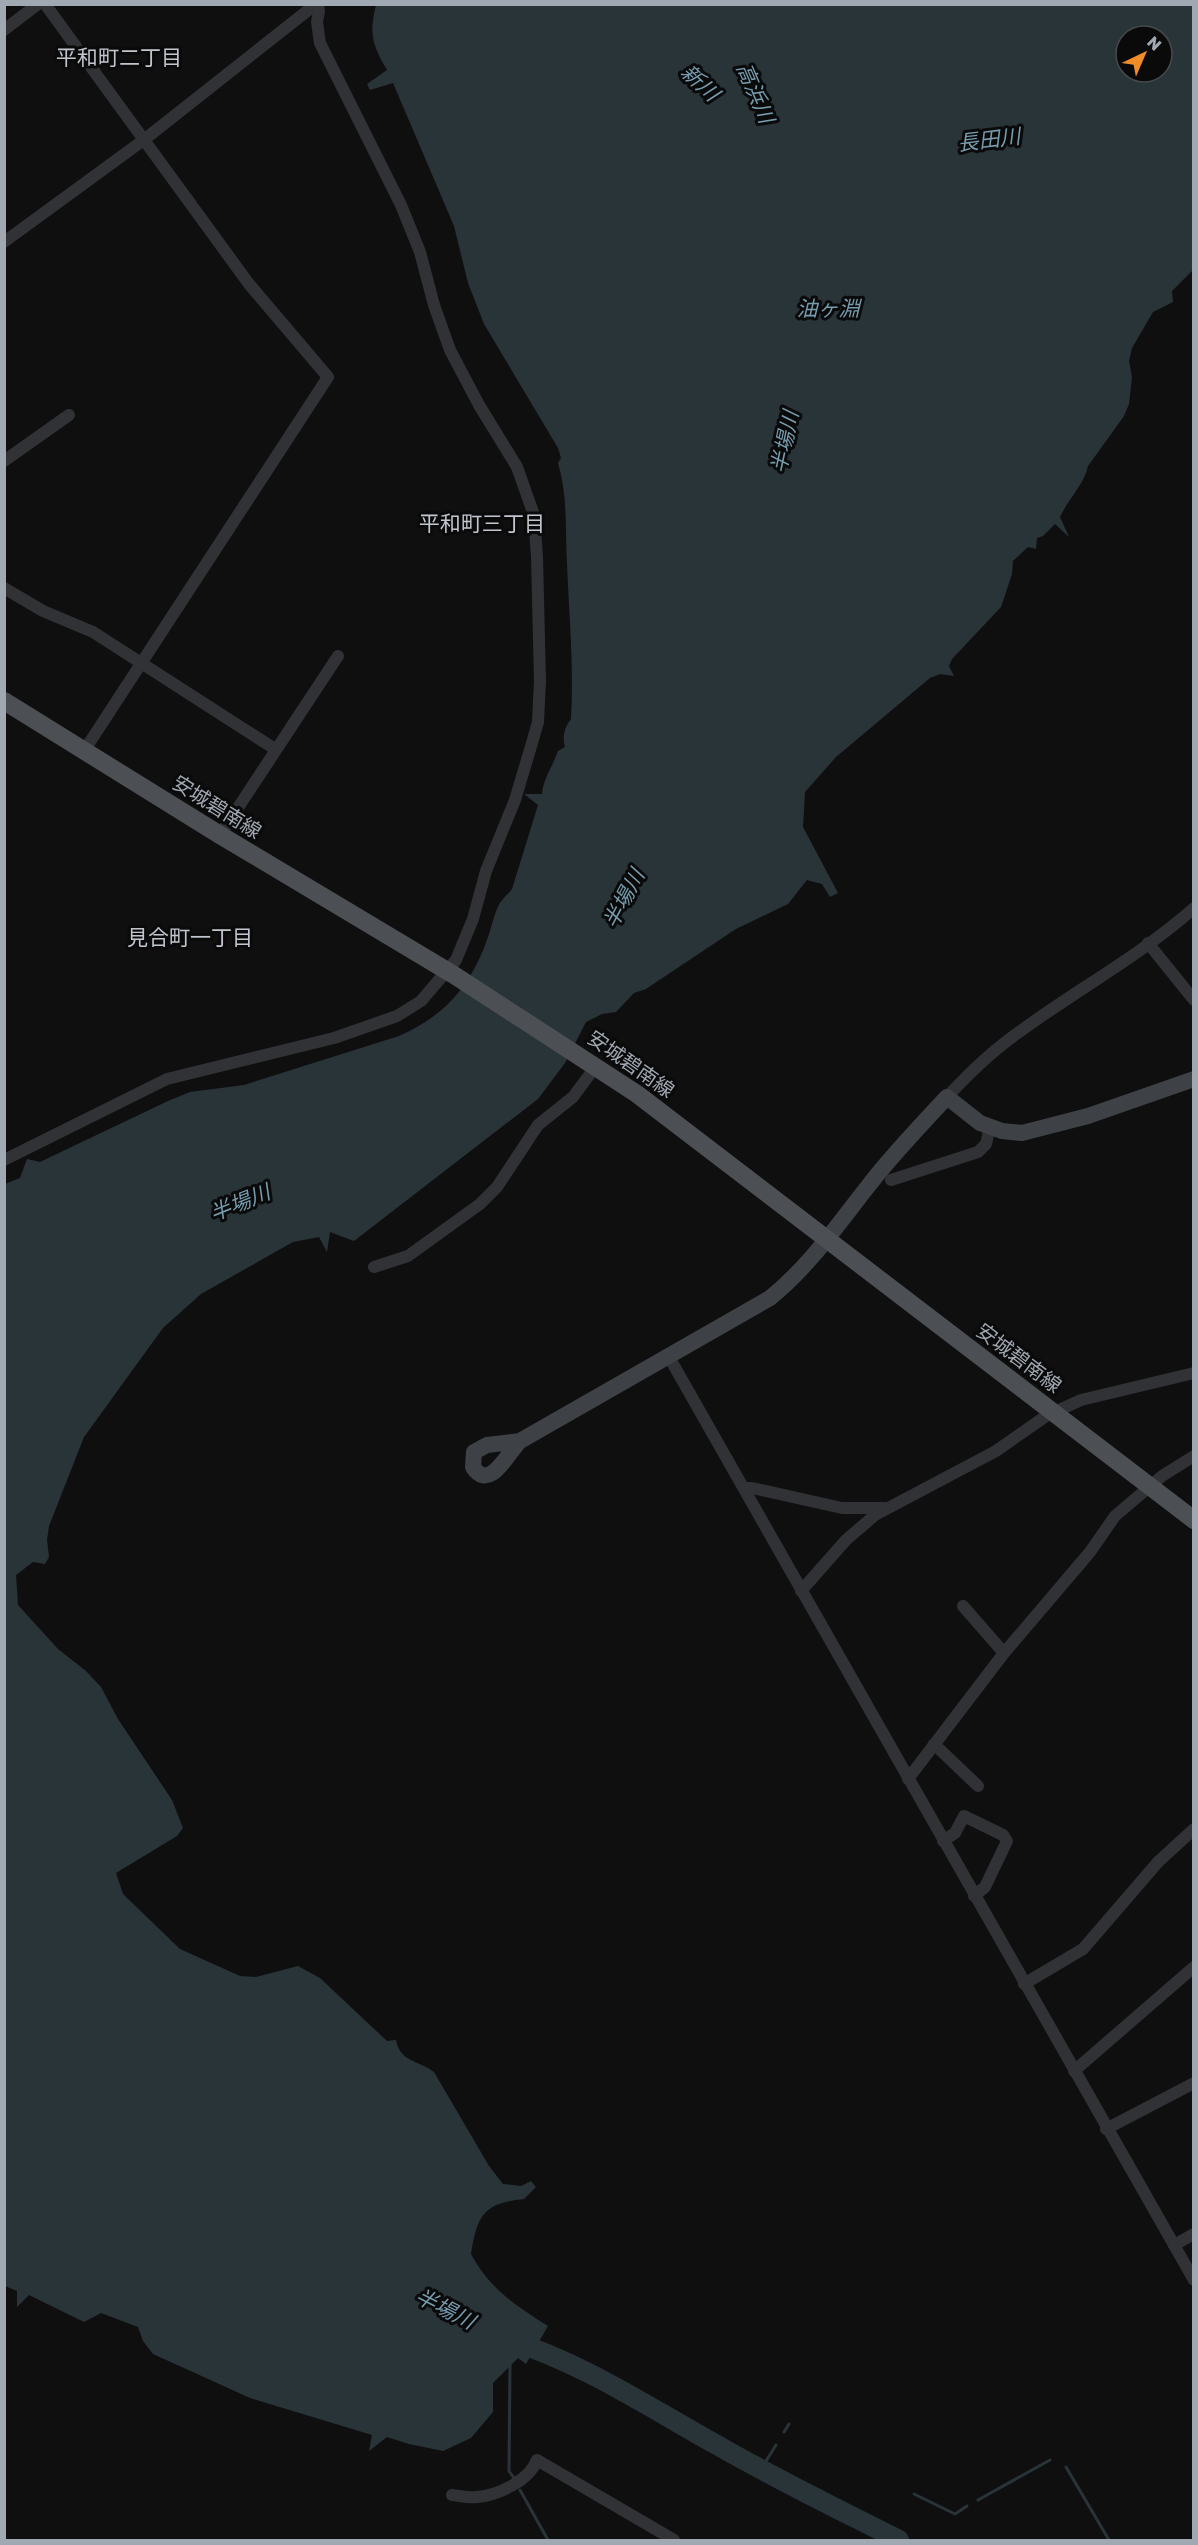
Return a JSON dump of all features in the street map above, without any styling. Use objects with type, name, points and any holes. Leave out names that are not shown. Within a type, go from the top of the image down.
[{"type":"main road","name":"安城碧南線","points":[[4,701],[220,835],[451,973],[596,1066],[679,1125],[1194,1520]]},
{"type":"street","points":[[4,30],[38,4]]},
{"type":"street","points":[[45,4],[249,284],[328,377],[84,751]]},
{"type":"street","points":[[4,242],[145,139],[317,4],[319,11],[316,22],[320,43],[401,205],[420,252],[434,304],[450,350],[479,405],[517,467],[534,515],[539,636],[538,722],[515,800],[486,871],[473,919],[451,973],[421,1000],[397,1016],[334,1038],[167,1079],[4,1160]]},
{"type":"street","points":[[4,461],[69,415]]},
{"type":"street","points":[[4,588],[43,611],[93,632],[275,749]]},
{"type":"street","points":[[220,835],[338,656]]},
{"type":"street","points":[[520,1441],[770,1298],[801,1270],[888,1162],[985,1059],[1011,1037],[1194,909]]},
{"type":"street","points":[[1148,943],[1194,1000]]},
{"type":"street","points":[[374,1267],[408,1256],[480,1204],[497,1187],[538,1125],[573,1097],[596,1066]]},
{"type":"street","points":[[947,1097],[968,1115],[990,1127],[1013,1133],[1035,1131],[1088,1116],[1194,1079]]},
{"type":"street","points":[[891,1180],[978,1152],[986,1144],[990,1127]]},
{"type":"street","points":[[669,1357],[1106,2129],[1194,2280]]},
{"type":"street","points":[[801,1591],[854,1532],[888,1507],[909,1498],[1004,1446],[1054,1413],[1081,1400],[1194,1373]]},
{"type":"street","points":[[908,1779],[1004,1653],[1090,1552],[1115,1516],[1162,1476],[1194,1456]]},
{"type":"street","points":[[744,1488],[842,1508],[888,1507]]},
{"type":"street","points":[[963,1606],[1004,1653]]},
{"type":"street","points":[[934,1744],[978,1786]]},
{"type":"street","points":[[943,1841],[955,1833],[964,1816],[1003,1835],[1007,1841],[985,1887],[974,1896]]},
{"type":"street","points":[[1024,1984],[1083,1949],[1163,1857],[1194,1829]]},
{"type":"street","points":[[1074,2071],[1194,1967]]},
{"type":"street","points":[[1106,2129],[1194,2083]]},
{"type":"street","points":[[1174,2245],[1194,2234]]},
{"type":"street","points":[[453,2495],[477,2498],[502,2489],[523,2478],[534,2467],[537,2460],[674,2541]]},
{"type":"water","name":"油ヶ淵","points":[[376,5],[1193,5],[1193,270],[1172,291],[1173,302],[1153,312],[1132,348],[1129,361],[1132,377],[1129,404],[1124,416],[1088,466],[1083,479],[1060,517],[1069,537],[1055,524],[1043,536],[1037,538],[1036,549],[1028,547],[1013,561],[1012,574],[1001,607],[952,659],[949,666],[954,676],[940,674],[930,678],[836,757],[805,792],[803,827],[838,893],[830,897],[822,884],[807,880],[788,904],[736,929],[646,989],[634,993],[616,1012],[602,1014],[586,1022],[565,1063],[538,1099],[354,1241],[330,1232],[327,1252],[319,1237],[293,1242],[201,1294],[163,1328],[84,1437],[49,1526],[47,1540],[49,1557],[45,1564],[33,1562],[16,1575],[18,1605],[58,1649],[86,1671],[101,1687],[118,1719],[172,1800],[183,1828],[177,1836],[116,1873],[123,1894],[180,1949],[240,1976],[256,1977],[298,1966],[320,1978],[387,2041],[396,2040],[401,2053],[434,2072],[489,2166],[503,2184],[521,2186],[531,2181],[536,2187],[524,2199],[500,2204],[485,2213],[476,2230],[471,2254],[495,2287],[548,2326],[526,2364],[518,2358],[493,2383],[493,2412],[471,2438],[443,2451],[387,2437],[369,2451],[372,2435],[250,2398],[153,2354],[143,2341],[138,2327],[101,2313],[84,2322],[29,2295],[17,2307],[17,2291],[5,2286],[5,1184],[20,1178],[27,1159],[40,1162],[190,1092],[244,1085],[399,1036],[430,1019],[455,997],[474,970],[498,907],[512,889],[538,805],[524,794],[542,794],[546,778],[558,751],[565,747],[564,733],[571,719],[572,660],[566,513],[558,463],[561,458],[558,448],[484,324],[468,283],[454,226],[393,83],[370,90],[367,84],[387,70],[375,46],[373,23]]},
{"type":"waterway","name":"半場川","points":[[509,2340],[590,2374],[762,2470],[899,2540]]},
{"type":"waterway","points":[[510,2364],[509,2471],[514,2478]]},
{"type":"waterway","points":[[784,2432],[789,2424]]},
{"type":"waterway","points":[[761,2469],[776,2445]]},
{"type":"waterway","points":[[978,2500],[1050,2460]]},
{"type":"waterway","points":[[1066,2467],[1109,2540]]},
{"type":"waterway","points":[[520,2490],[548,2540]]},
{"type":"waterway","points":[[914,2494],[955,2514],[967,2506]]},
{"type":"district","name":"平和町二丁目","points":[[119,58]]},
{"type":"district","name":"平和町三丁目","points":[[482,524]]},
{"type":"district","name":"見合町一丁目","points":[[190,938]]},
{"type":"water label","name":"新川","points":[[700,83]]},
{"type":"water label","name":"高浜川","points":[[755,93]]},
{"type":"water label","name":"長田川","points":[[989,140]]}]
